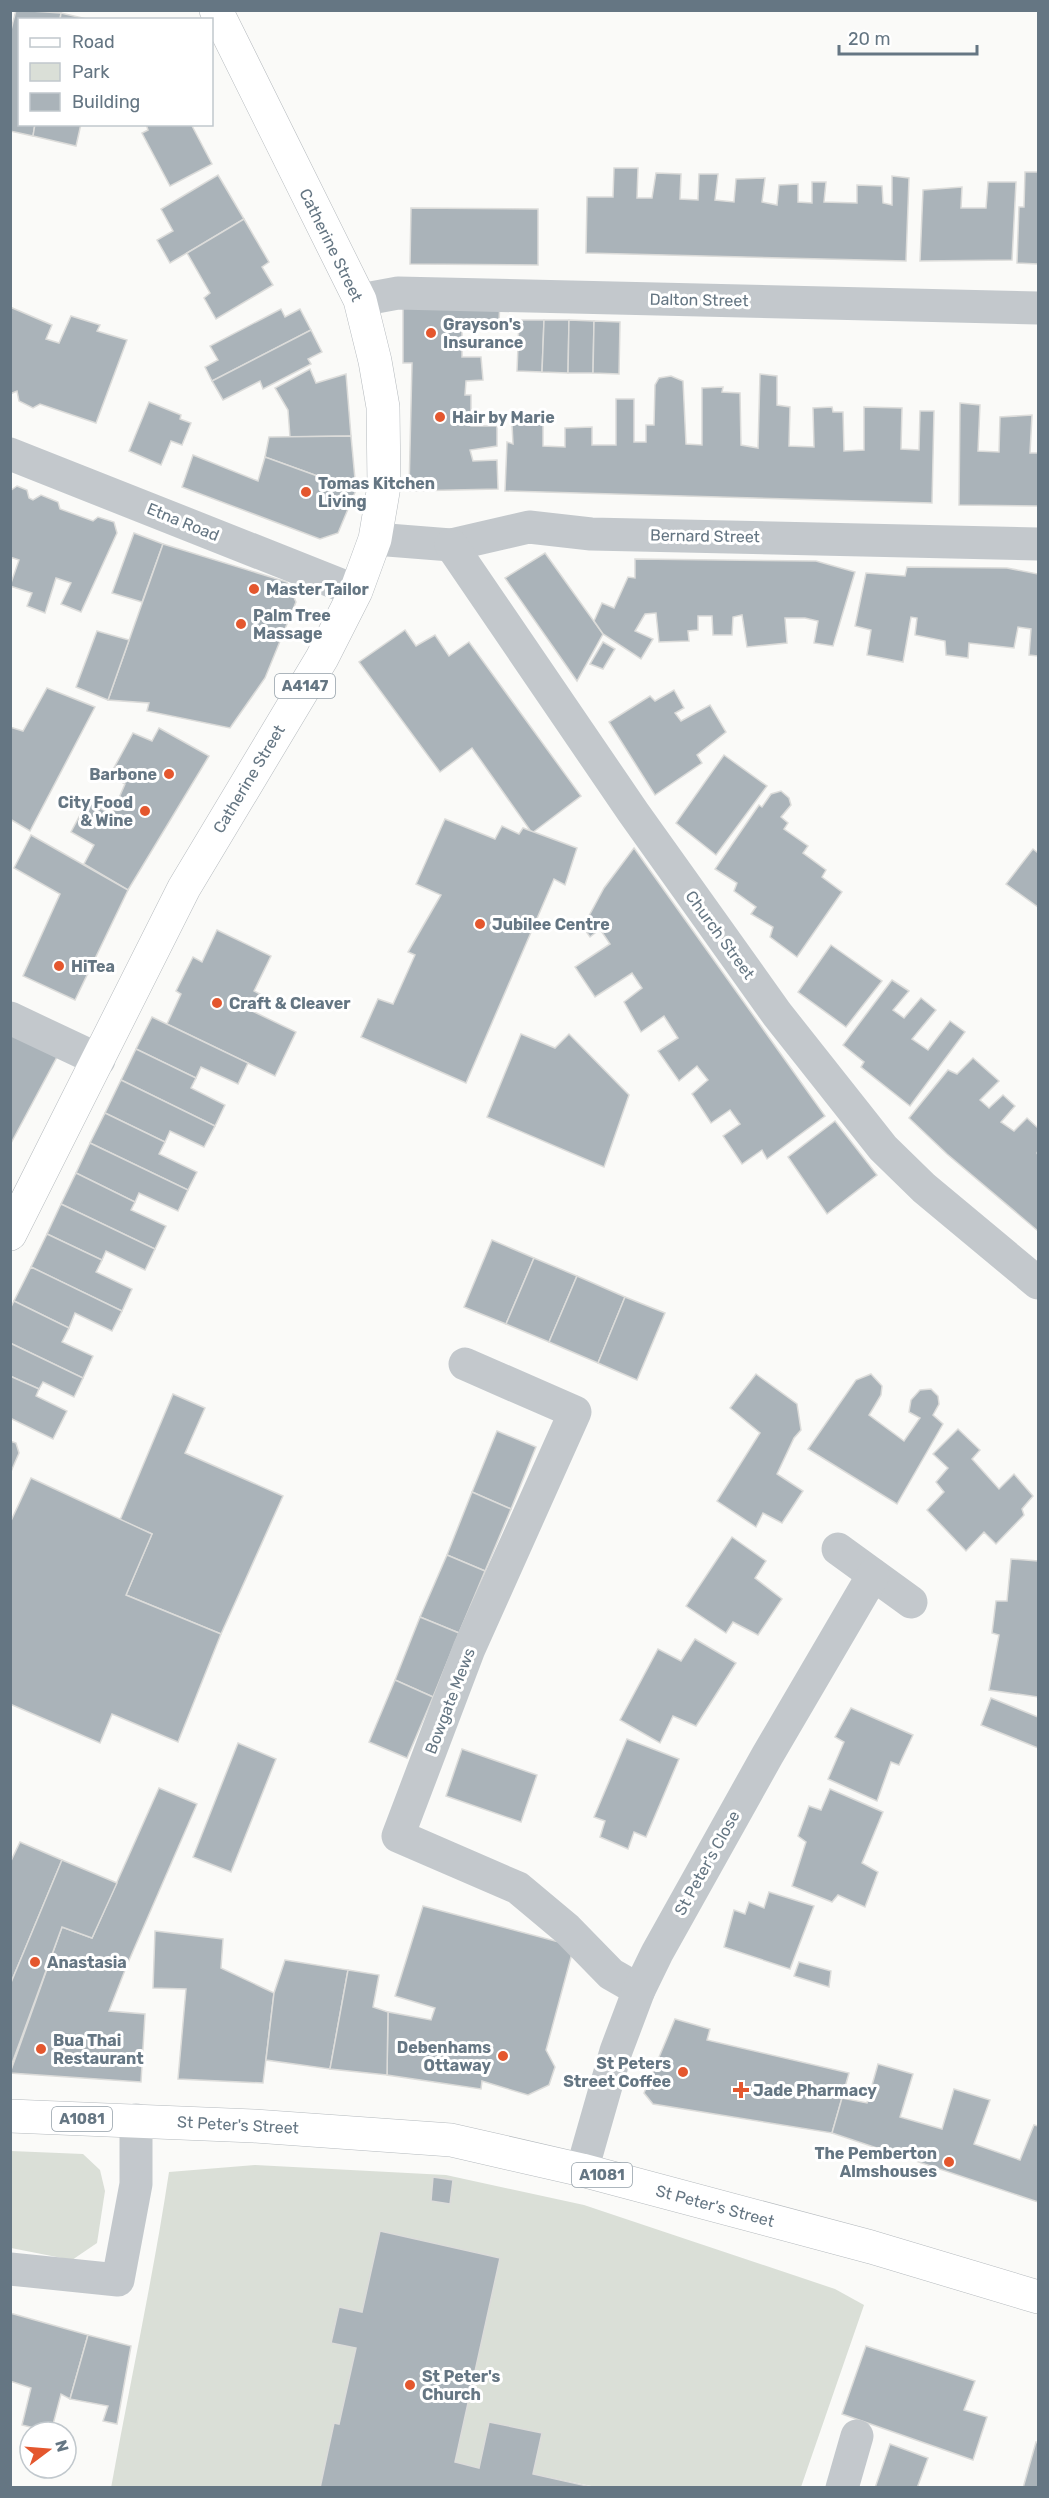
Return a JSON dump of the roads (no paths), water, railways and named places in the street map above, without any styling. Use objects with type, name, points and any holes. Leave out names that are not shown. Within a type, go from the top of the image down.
[{"type":"main road","name":"Catherine Street","points":[[10,1234],[184,888],[322,658],[356,591],[375,540],[384,486],[383,407],[375,361],[360,300],[216,10]]},
{"type":"main road","name":"St Peter's Street","points":[[10,2116],[254,2126],[451,2140],[582,2170],[871,2247],[1038,2297]]},
{"type":"street","name":"Dalton Street","points":[[360,300],[398,293],[1038,308]]},
{"type":"street","name":"Etna Road","points":[[10,454],[356,591]]},
{"type":"street","name":"Bernard Street","points":[[375,540],[450,545],[528,527],[591,534],[1038,544]]},
{"type":"street","name":"Church Street","points":[[450,545],[633,812],[770,1004],[883,1149],[924,1188],[1038,1283]]},
{"type":"street","points":[[10,1018],[99,1060]]},
{"type":"street","name":"Bowgate Mews","points":[[465,1364],[575,1412],[469,1649],[398,1836],[518,1888],[567,1929],[611,1974],[639,1990]]},
{"type":"street","points":[[838,1549],[911,1602]]},
{"type":"street","name":"St Peter's Close","points":[[582,2170],[616,2051],[639,1990],[657,1953],[766,1756],[873,1575]]},
{"type":"street","points":[[10,2269],[118,2280],[136,2184],[135,2120]]},
{"type":"street","points":[[842,2487],[857,2436]]},
{"type":"place","name":"Grayson's Insurance","points":[[431,333]]},
{"type":"place","name":"Hair by Marie","points":[[440,417]]},
{"type":"place","name":"Tomas Kitchen Living","points":[[306,492]]},
{"type":"place","name":"Master Tailor","points":[[254,589]]},
{"type":"place","name":"Palm Tree Massage","points":[[241,624]]},
{"type":"place","name":"Barbone","points":[[169,774]]},
{"type":"place","name":"City Food & Wine","points":[[145,811]]},
{"type":"place","name":"Jubilee Centre","points":[[480,924]]},
{"type":"place","name":"HiTea","points":[[59,966]]},
{"type":"place","name":"Craft & Cleaver","points":[[217,1003]]},
{"type":"place","name":"Anastasia","points":[[35,1962]]},
{"type":"place","name":"Bua Thai Restaurant","points":[[41,2049]]},
{"type":"place","name":"Debenhams Ottaway","points":[[503,2056]]},
{"type":"place","name":"St Peters Street Coffee","points":[[683,2072]]},
{"type":"place","name":"Jade Pharmacy","points":[[741,2090]]},
{"type":"place","name":"The Pemberton Almshouses","points":[[949,2162]]},
{"type":"place","name":"St Peter's Church","points":[[410,2385]]}]
